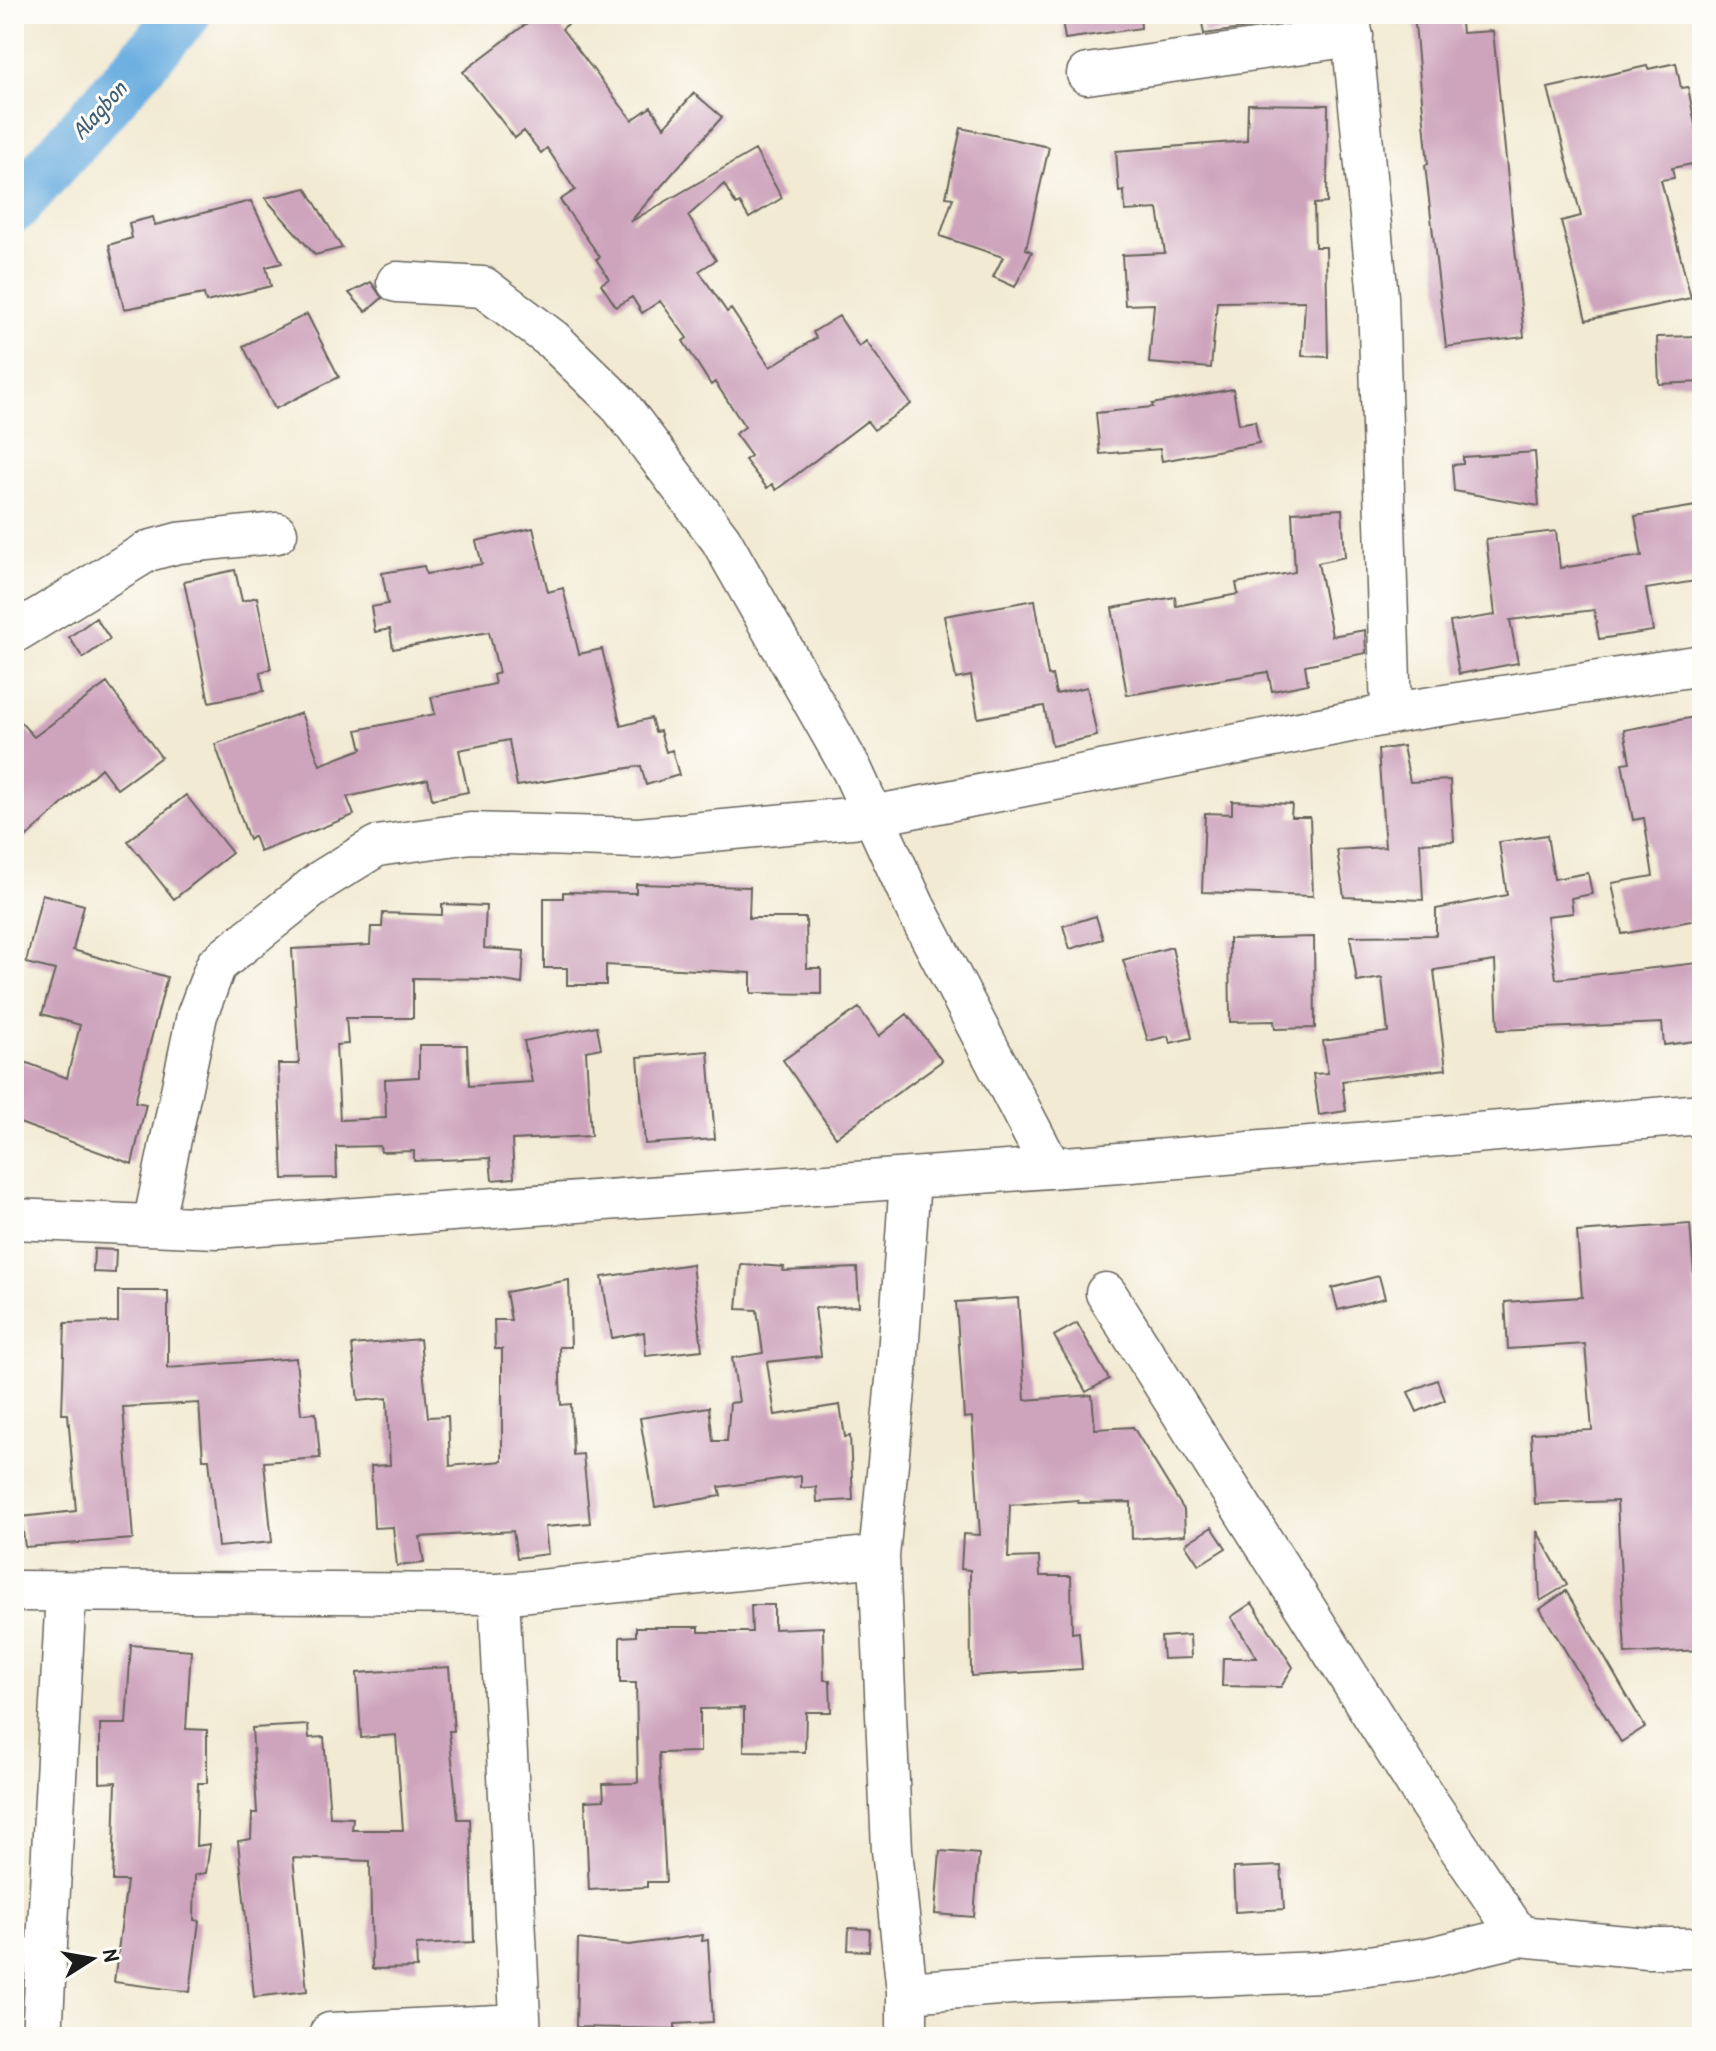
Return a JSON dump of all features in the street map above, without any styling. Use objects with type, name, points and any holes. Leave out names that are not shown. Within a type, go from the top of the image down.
[{"type":"street","points":[[1087,74],[1351,25],[1378,297],[1391,713]]},
{"type":"street","points":[[397,282],[483,287],[553,340],[618,403],[721,540],[818,707],[1051,1168]]},
{"type":"street","points":[[14,633],[148,551],[178,543],[277,533]]},
{"type":"street","points":[[153,1225],[197,1015],[216,965],[322,880],[377,846],[471,833],[638,838],[872,816],[1391,713],[1702,665]]},
{"type":"street","points":[[14,1219],[217,1228],[1051,1168],[1702,1114]]},
{"type":"street","points":[[907,2037],[907,1992],[892,1850],[879,1556],[910,1178]]},
{"type":"street","points":[[1106,1293],[1424,1796],[1519,1936]]},
{"type":"street","points":[[14,1591],[499,1594],[879,1556]]},
{"type":"street","points":[[42,2037],[66,1592]]},
{"type":"street","points":[[330,2033],[520,2031],[499,1594]]},
{"type":"street","points":[[907,1992],[1039,1982],[1322,1972],[1428,1958],[1519,1936],[1701,1951]]},
{"type":"building","points":[[539,14],[580,14],[562,29],[632,120],[651,107],[664,127],[694,93],[722,117],[630,222],[755,150],[782,198],[749,218],[740,203],[736,205],[724,184],[688,216],[716,260],[699,271],[727,312],[731,309],[770,367],[816,338],[813,332],[839,316],[859,347],[866,341],[911,404],[874,430],[867,421],[776,490],[772,484],[767,488],[745,460],[751,456],[735,434],[745,427],[715,382],[711,385],[683,341],[687,338],[660,301],[642,313],[632,297],[616,307],[601,284],[609,279],[596,259],[600,257],[560,200],[575,190],[547,148],[541,153],[524,131],[515,138],[463,72]]},
{"type":"building","points":[[1061,14],[1140,14],[1141,28],[1065,39]]},
{"type":"building","points":[[1247,14],[1249,28],[1204,34],[1201,17]]},
{"type":"building","points":[[1414,14],[1460,14],[1462,33],[1493,31],[1524,337],[1446,347],[1425,165],[1428,164]]},
{"type":"building","points":[[1676,63],[1681,88],[1688,87],[1702,162],[1672,168],[1674,178],[1661,180],[1691,298],[1586,320],[1561,221],[1581,216],[1548,88],[1647,66],[1648,69]]},
{"type":"building","points":[[1248,104],[1328,105],[1327,203],[1314,204],[1315,247],[1326,247],[1328,357],[1302,356],[1305,301],[1217,302],[1211,368],[1149,363],[1154,304],[1125,305],[1122,255],[1165,253],[1158,209],[1125,211],[1124,191],[1119,192],[1116,151],[1247,141]]},
{"type":"building","points":[[961,128],[1049,147],[1026,249],[1032,252],[1015,287],[993,277],[1003,257],[940,236],[953,198],[946,197]]},
{"type":"building","points":[[306,188],[342,248],[315,255],[265,198]]},
{"type":"building","points":[[251,201],[282,263],[266,267],[271,286],[206,302],[204,294],[124,309],[109,245],[132,238],[129,223],[153,217],[155,225]]},
{"type":"building","points":[[371,282],[382,298],[366,312],[349,293]]},
{"type":"building","points":[[307,314],[339,377],[275,409],[243,346]]},
{"type":"building","points":[[1702,336],[1702,382],[1659,384],[1657,337]]},
{"type":"building","points":[[1233,389],[1239,424],[1255,421],[1259,443],[1162,461],[1160,449],[1100,454],[1096,413],[1153,407],[1152,404]]},
{"type":"building","points":[[1535,452],[1539,506],[1454,491],[1452,465],[1463,464],[1463,457]]},
{"type":"building","points":[[1702,505],[1702,580],[1646,589],[1653,631],[1599,639],[1594,610],[1510,620],[1518,663],[1459,674],[1450,622],[1495,615],[1486,539],[1556,531],[1560,568],[1642,556],[1635,516]]},
{"type":"building","points":[[1342,509],[1345,557],[1318,563],[1332,636],[1365,630],[1366,653],[1305,665],[1308,684],[1272,691],[1268,672],[1127,695],[1112,608],[1175,597],[1176,606],[1238,594],[1236,583],[1295,572],[1292,512]]},
{"type":"building","points":[[533,528],[548,592],[563,588],[579,654],[602,649],[621,726],[651,718],[655,732],[660,731],[666,752],[672,750],[679,775],[646,785],[641,766],[517,786],[509,740],[459,750],[468,792],[432,799],[428,779],[347,797],[354,815],[260,852],[254,836],[249,840],[215,744],[301,713],[320,765],[362,749],[357,730],[435,714],[431,697],[495,684],[493,675],[499,673],[489,632],[393,649],[390,629],[375,632],[371,607],[388,604],[382,573],[424,566],[426,574],[482,564],[476,541]]},
{"type":"building","points":[[235,570],[242,601],[257,597],[271,669],[260,672],[264,691],[209,702],[184,581]]},
{"type":"building","points":[[1035,600],[1048,676],[1052,675],[1056,694],[1087,687],[1097,736],[1052,746],[1044,706],[978,718],[971,676],[956,679],[944,616]]},
{"type":"building","points":[[96,618],[110,639],[83,658],[69,637]]},
{"type":"building","points":[[107,683],[161,757],[117,789],[101,768],[14,849],[14,715],[34,737]]},
{"type":"building","points":[[1695,717],[1702,757],[1702,919],[1622,934],[1612,883],[1653,876],[1644,818],[1633,820],[1622,763],[1630,762],[1624,730]]},
{"type":"building","points":[[1403,746],[1410,782],[1450,780],[1454,841],[1420,843],[1423,900],[1344,897],[1337,850],[1385,847],[1378,750]]},
{"type":"building","points":[[186,795],[232,853],[174,899],[128,841]]},
{"type":"building","points":[[1232,801],[1292,804],[1291,817],[1310,817],[1313,896],[1202,892],[1205,813],[1232,814]]},
{"type":"building","points":[[1547,835],[1554,879],[1588,873],[1592,894],[1571,898],[1573,913],[1547,916],[1556,979],[1698,963],[1702,967],[1702,1040],[1664,1045],[1662,1023],[1498,1030],[1495,961],[1434,970],[1446,1069],[1342,1081],[1346,1111],[1319,1115],[1313,1074],[1328,1073],[1323,1041],[1388,1032],[1382,978],[1357,982],[1350,936],[1436,935],[1436,909],[1507,895],[1499,842]]},
{"type":"building","points":[[636,884],[750,887],[749,918],[806,918],[807,968],[821,968],[821,994],[751,993],[751,973],[606,965],[606,985],[567,985],[567,968],[544,968],[544,898],[563,898],[563,892],[636,893]]},
{"type":"building","points":[[42,894],[84,905],[73,950],[167,977],[135,1102],[146,1104],[132,1164],[14,1121],[14,1058],[67,1078],[80,1025],[42,1014],[55,970],[26,963]]},
{"type":"building","points":[[442,904],[486,906],[484,948],[524,951],[522,984],[493,979],[413,978],[413,1018],[346,1018],[348,1044],[336,1045],[340,1120],[386,1118],[385,1079],[419,1077],[419,1045],[467,1045],[469,1086],[532,1082],[524,1041],[597,1026],[601,1048],[586,1051],[591,1136],[512,1140],[514,1178],[492,1180],[490,1158],[414,1161],[414,1151],[381,1152],[380,1146],[336,1147],[337,1178],[283,1179],[278,1064],[299,1064],[292,949],[370,945],[371,927],[382,927],[383,913],[442,915]]},
{"type":"building","points":[[1096,916],[1103,939],[1070,949],[1063,926]]},
{"type":"building","points":[[1314,937],[1315,1028],[1275,1029],[1274,1021],[1230,1022],[1229,939]]},
{"type":"building","points":[[1172,947],[1192,1038],[1170,1043],[1168,1036],[1148,1041],[1123,960]]},
{"type":"building","points":[[859,1008],[879,1036],[907,1014],[942,1061],[836,1137],[783,1060]]},
{"type":"building","points":[[708,1051],[715,1139],[645,1144],[638,1057]]},
{"type":"building","points":[[1690,1224],[1702,1379],[1702,1650],[1625,1654],[1617,1501],[1535,1504],[1531,1433],[1592,1430],[1585,1344],[1508,1349],[1505,1302],[1582,1297],[1577,1232]]},
{"type":"building","points":[[94,1249],[116,1250],[115,1273],[93,1272]]},
{"type":"building","points":[[692,1264],[702,1350],[646,1356],[644,1332],[612,1338],[602,1277]]},
{"type":"building","points":[[741,1264],[784,1267],[783,1271],[857,1268],[859,1306],[815,1308],[821,1356],[767,1362],[775,1415],[840,1405],[845,1437],[850,1436],[853,1500],[817,1502],[816,1487],[801,1488],[801,1476],[719,1487],[721,1496],[655,1507],[640,1418],[709,1407],[713,1441],[727,1441],[730,1403],[739,1402],[732,1358],[763,1353],[757,1310],[737,1309]]},
{"type":"building","points":[[1379,1276],[1385,1298],[1338,1310],[1332,1288]]},
{"type":"building","points":[[569,1280],[571,1347],[559,1347],[561,1405],[571,1404],[573,1455],[583,1454],[590,1523],[545,1527],[548,1554],[517,1558],[513,1531],[420,1537],[424,1563],[397,1566],[393,1527],[374,1528],[371,1466],[390,1465],[387,1398],[358,1401],[352,1345],[420,1339],[428,1417],[448,1416],[450,1466],[502,1461],[502,1349],[495,1349],[494,1320],[511,1320],[506,1292]]},
{"type":"building","points":[[118,1291],[168,1291],[168,1368],[296,1358],[301,1414],[316,1413],[320,1458],[264,1462],[272,1542],[218,1547],[209,1459],[203,1459],[199,1403],[123,1407],[133,1539],[25,1547],[21,1517],[76,1511],[68,1414],[62,1414],[65,1323],[118,1322]]},
{"type":"building","points":[[1018,1298],[1025,1400],[1092,1395],[1095,1429],[1133,1427],[1184,1510],[1185,1535],[1132,1539],[1131,1502],[1078,1503],[1078,1500],[1010,1505],[1008,1558],[1039,1557],[1040,1576],[1071,1576],[1072,1633],[1079,1632],[1082,1669],[971,1676],[970,1570],[961,1569],[963,1534],[980,1535],[972,1417],[964,1418],[956,1302]]},
{"type":"building","points":[[1077,1323],[1109,1379],[1086,1392],[1054,1336]]},
{"type":"building","points":[[1437,1380],[1445,1400],[1417,1412],[1408,1392]]},
{"type":"building","points":[[1212,1527],[1226,1548],[1199,1565],[1185,1544]]},
{"type":"building","points":[[1537,1531],[1567,1585],[1540,1601]]},
{"type":"building","points":[[1566,1591],[1645,1727],[1621,1742],[1540,1609]]},
{"type":"building","points":[[1252,1603],[1293,1667],[1281,1687],[1222,1686],[1223,1658],[1257,1658],[1231,1617]]},
{"type":"building","points":[[751,1605],[774,1605],[774,1629],[823,1627],[824,1680],[830,1680],[831,1712],[806,1712],[805,1752],[744,1751],[744,1708],[700,1709],[700,1752],[659,1753],[666,1882],[647,1882],[647,1887],[589,1890],[585,1801],[604,1800],[603,1784],[638,1783],[636,1683],[620,1683],[620,1637],[636,1636],[636,1627],[699,1627],[699,1632],[752,1632]]},
{"type":"building","points":[[1190,1635],[1191,1658],[1163,1659],[1161,1637]]},
{"type":"building","points":[[131,1645],[191,1650],[186,1729],[207,1730],[207,1783],[198,1783],[196,1846],[210,1844],[206,1873],[195,1875],[194,1920],[199,1921],[190,1992],[114,1982],[127,1881],[113,1881],[116,1782],[100,1783],[100,1724],[126,1724]]},
{"type":"building","points":[[449,1667],[454,1731],[449,1731],[458,1819],[470,1819],[474,1942],[416,1945],[417,1968],[372,1969],[370,1861],[293,1858],[307,1991],[254,1997],[238,1841],[251,1839],[252,1813],[257,1813],[252,1728],[308,1725],[309,1738],[324,1737],[330,1817],[353,1818],[352,1830],[403,1830],[396,1735],[361,1738],[357,1673]]},
{"type":"building","points":[[940,1851],[979,1854],[974,1917],[935,1914]]},
{"type":"building","points":[[1281,1866],[1284,1909],[1235,1912],[1233,1868]]},
{"type":"building","points":[[849,1928],[870,1929],[869,1951],[848,1950]]},
{"type":"building","points":[[703,1935],[702,1941],[708,1940],[713,2022],[675,2024],[675,2029],[576,2027],[578,1939],[629,1945]]},
{"type":"waterway","name":"Alagbon","points":[[14,207],[185,14]]}]
